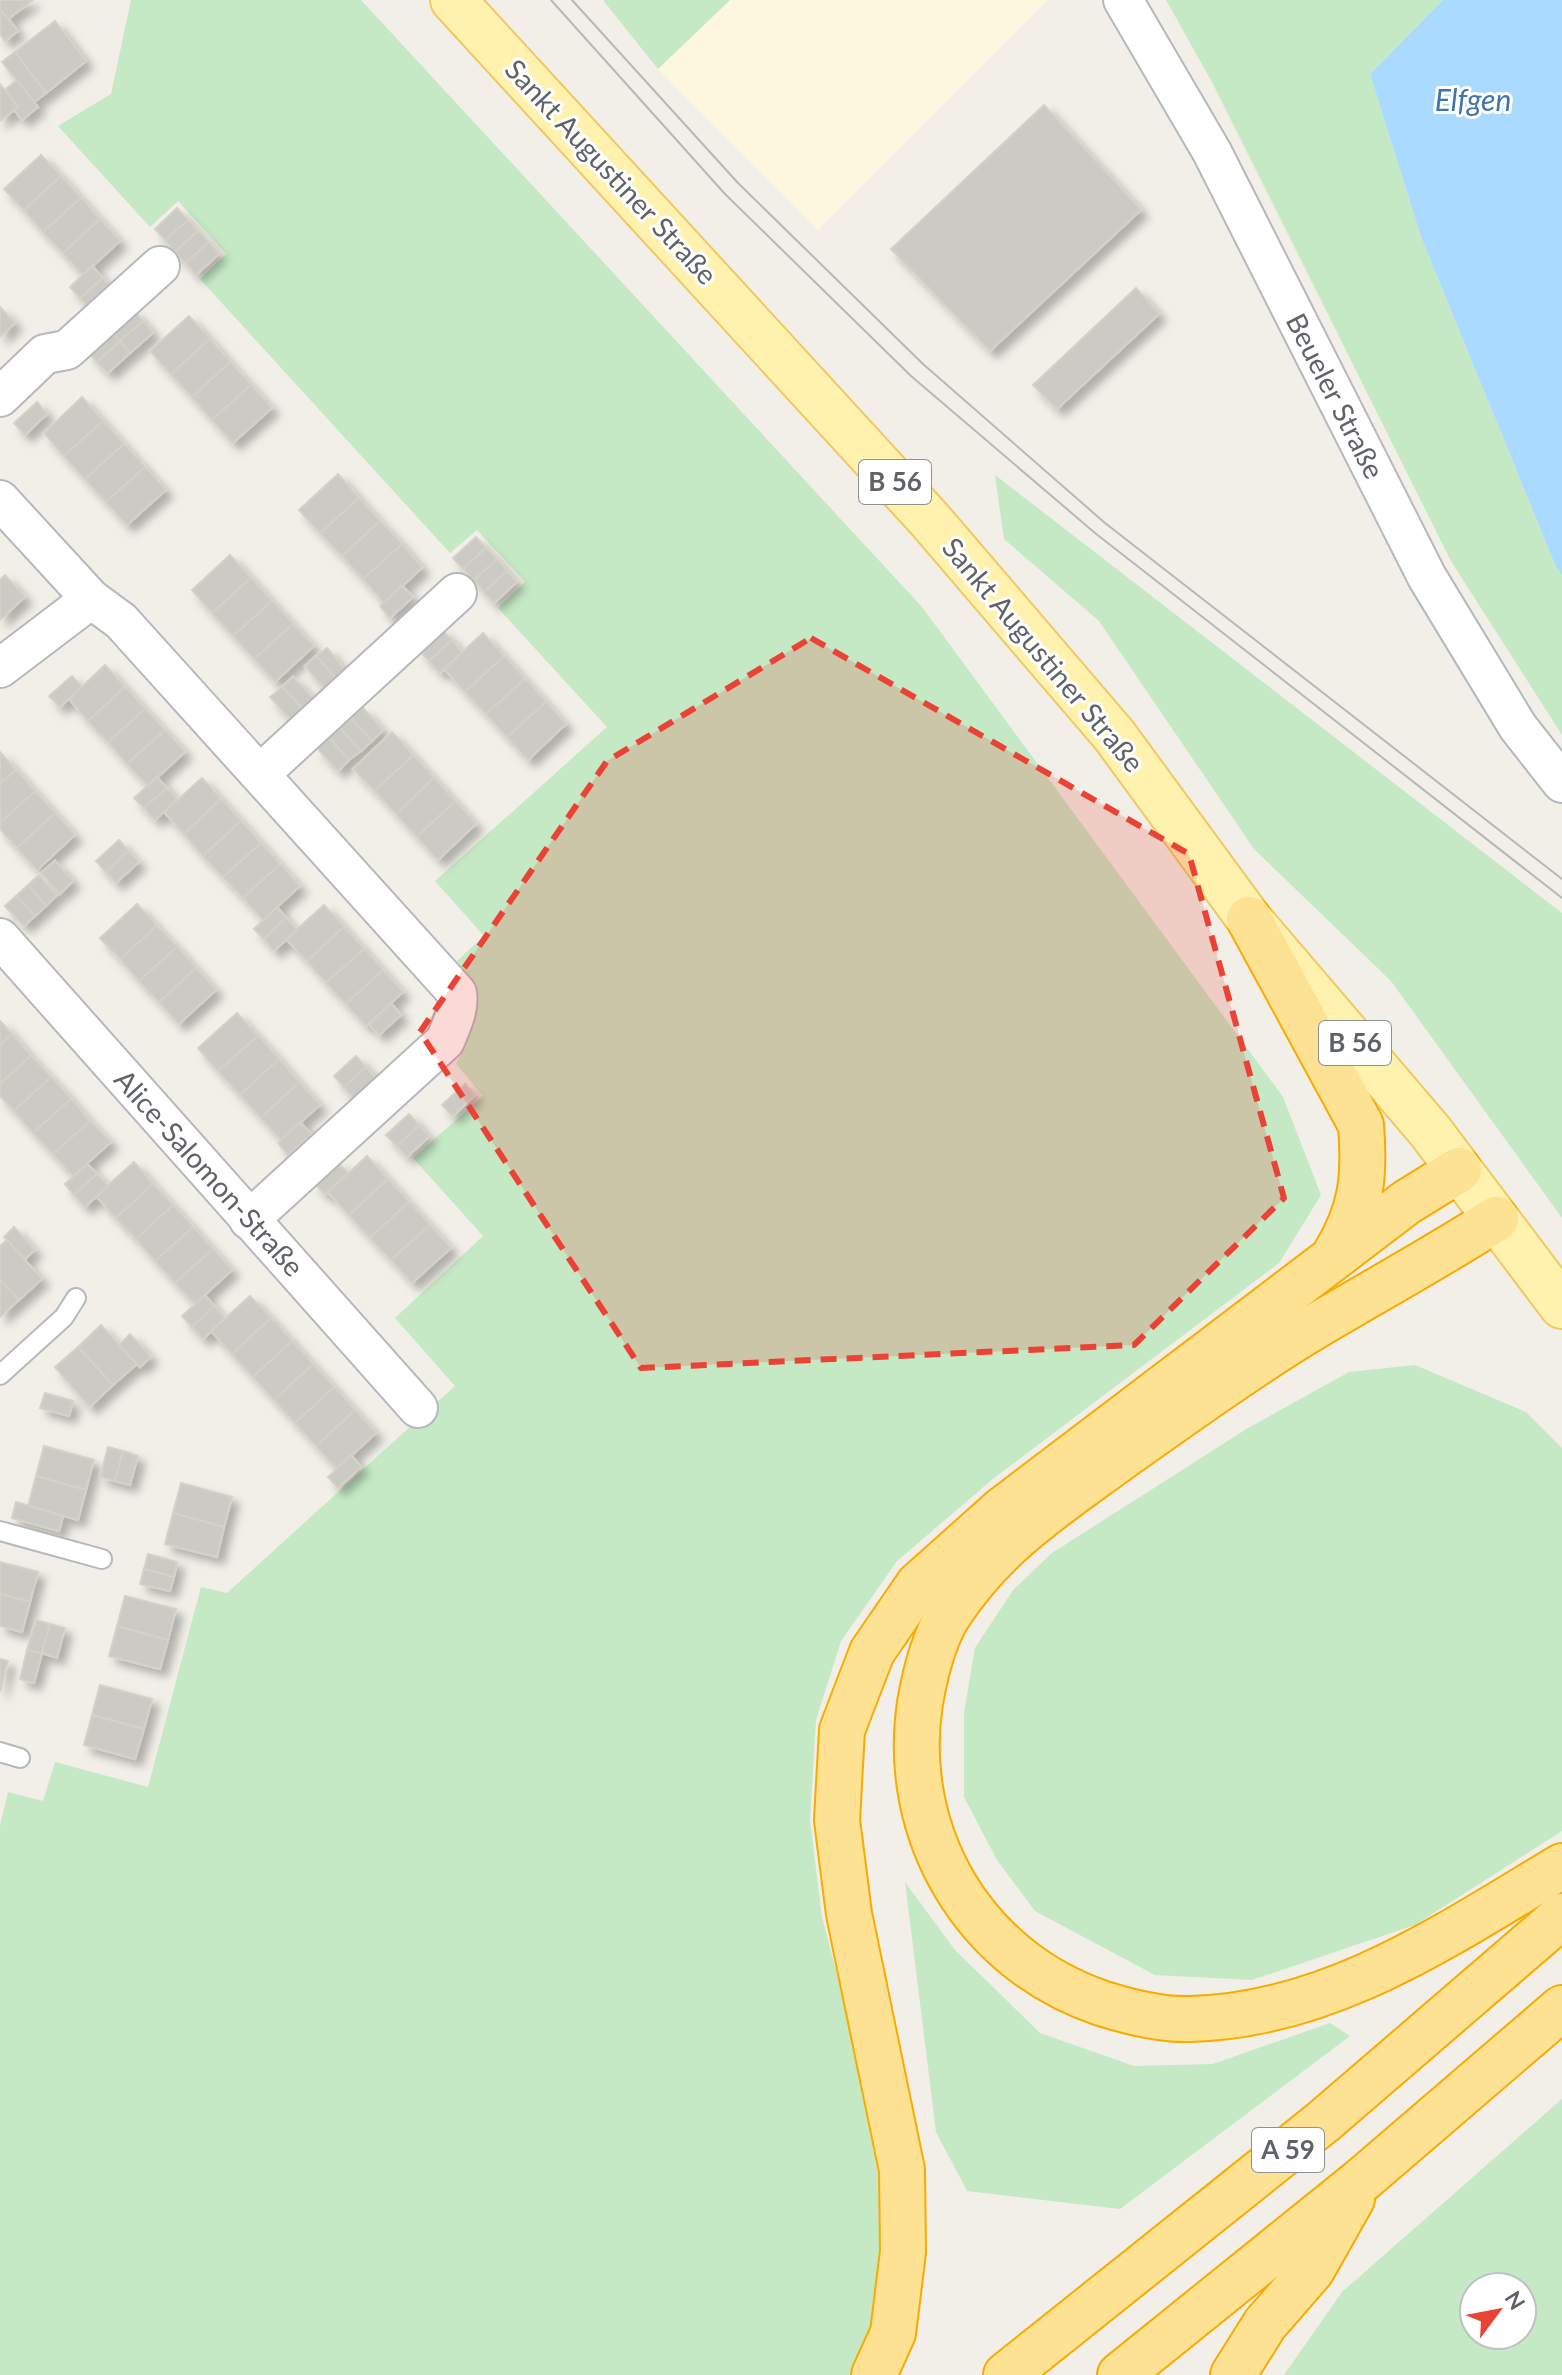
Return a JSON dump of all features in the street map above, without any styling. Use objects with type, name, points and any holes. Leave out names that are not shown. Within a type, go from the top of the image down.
[{"type":"highway","points":[[1249,919],[1361,1125],[1364,1162],[1361,1187],[1351,1228],[1332,1259]]},
{"type":"highway","points":[[874,2375],[893,2333],[903,2252],[902,2170],[849,1914],[837,1820],[842,1730],[872,1652],[918,1585],[1003,1509],[1407,1202],[1459,1170]]},
{"type":"highway","points":[[1496,1219],[1424,1265],[1295,1339],[1209,1396],[1028,1526],[985,1565],[946,1620],[925,1677],[915,1738],[920,1796],[937,1850],[958,1892],[987,1930],[1027,1966],[1077,1995],[1131,2013],[1187,2020],[1283,2006],[1335,1991],[1407,1957],[1562,1866]]},
{"type":"highway","name":"A 59","points":[[1006,2375],[1324,2121],[1562,1916]]},
{"type":"highway","name":"A 59","points":[[1120,2375],[1363,2179],[1562,2008]]},
{"type":"highway","points":[[1233,2375],[1265,2324],[1312,2270],[1363,2179]]},
{"type":"main road","name":"Sankt Augustiner Straße","points":[[453,0],[929,519],[1114,735],[1249,919],[1430,1131],[1562,1306]]},
{"type":"street","name":"Beueler Straße","points":[[1123,0],[1212,152],[1427,577],[1518,727],[1562,783]]},
{"type":"street","points":[[0,397],[45,354],[67,350],[160,266]]},
{"type":"street","points":[[0,500],[91,599],[121,621],[457,993],[453,1023],[445,1041],[249,1220]]},
{"type":"street","points":[[261,773],[457,593]]},
{"type":"street","points":[[0,668],[91,599]]},
{"type":"street","name":"Alice-Salomon-Straße","points":[[0,938],[418,1408]]},
{"type":"lane","points":[[0,1375],[64,1317],[76,1298]]},
{"type":"lane","points":[[0,1531],[102,1559]]},
{"type":"lane","points":[[0,1752],[20,1758]]},
{"type":"highlighted area","points":[[811,638],[1189,854],[1284,1198],[1134,1345],[641,1368],[420,1032],[607,761]]},
{"type":"shaded area","points":[[730,0],[1048,0],[818,230],[658,69]]},
{"type":"green space","points":[[131,0],[361,0],[922,607],[1283,1097],[1321,1195],[1279,1263],[994,1478],[897,1561],[841,1641],[816,1720],[810,1820],[822,1917],[893,2188],[873,2329],[850,2375],[0,2375],[0,1826],[8,1792],[43,1801],[55,1762],[148,1787],[201,1587],[227,1593],[455,1386],[395,1318],[483,1236],[413,1158],[483,1096],[456,1064],[469,1036],[474,1012],[471,989],[457,961],[484,936],[435,881],[607,727],[498,608],[525,582],[477,530],[450,553],[200,279],[226,254],[178,201],[150,227],[58,126],[111,94]]},
{"type":"green space","points":[[603,0],[730,0],[658,69]]},
{"type":"green space","points":[[1166,0],[1443,0],[1370,74],[1421,237],[1556,567],[1562,575],[1562,735],[1451,561],[1212,82]]},
{"type":"green space","points":[[995,475],[1562,913],[1562,1218],[1391,981],[1254,849],[1099,621],[1004,539]]},
{"type":"green space","points":[[1415,1365],[1526,1412],[1562,1448],[1562,1831],[1415,1925],[1252,1980],[1155,1975],[1035,1911],[997,1860],[964,1797],[964,1712],[975,1648],[1013,1590],[1052,1553],[1248,1428],[1349,1372]]},
{"type":"green space","points":[[905,1882],[955,1950],[1040,2033],[1134,2066],[1213,2064],[1330,2023],[1350,2036],[1120,2209],[967,2191],[936,2132]]},
{"type":"green space","points":[[1562,2099],[1562,2375],[1284,2375],[1342,2292]]},
{"type":"water","name":"Elfgen","points":[[1443,0],[1562,0],[1562,575],[1556,567],[1421,237],[1370,74]]},
{"type":"building","points":[[0,0],[33,0],[8,19],[0,9]]},
{"type":"building","points":[[1,10],[18,31],[5,41],[0,34]]},
{"type":"building","points":[[55,21],[86,61],[46,93],[15,52]]},
{"type":"building","points":[[15,52],[46,93],[34,102],[2,62]]},
{"type":"building","points":[[17,80],[38,107],[22,120],[14,110],[18,107],[5,90]]},
{"type":"building","points":[[0,84],[18,107],[0,121]]},
{"type":"building","points":[[1044,105],[1141,210],[990,351],[891,249]]},
{"type":"building","points":[[41,155],[61,176],[24,210],[4,189]]},
{"type":"building","points":[[61,176],[81,198],[43,232],[24,210]]},
{"type":"building","points":[[81,198],[100,219],[63,253],[43,232]]},
{"type":"building","points":[[177,208],[188,220],[165,240],[155,229]]},
{"type":"building","points":[[100,219],[120,241],[83,275],[63,253]]},
{"type":"building","points":[[188,220],[198,231],[175,252],[165,240]]},
{"type":"building","points":[[198,231],[209,242],[186,263],[175,252]]},
{"type":"building","points":[[209,242],[219,254],[196,275],[186,263]]},
{"type":"building","points":[[92,266],[103,278],[80,298],[70,287]]},
{"type":"building","points":[[103,278],[113,289],[91,310],[80,298]]},
{"type":"building","points":[[1136,288],[1159,314],[1057,409],[1033,385]]},
{"type":"building","points":[[0,307],[15,323],[0,337]]},
{"type":"building","points":[[133,310],[143,321],[120,341],[110,330]]},
{"type":"building","points":[[189,316],[210,339],[171,374],[150,351]]},
{"type":"building","points":[[143,321],[153,333],[130,353],[120,341]]},
{"type":"building","points":[[110,330],[120,341],[97,362],[87,350]]},
{"type":"building","points":[[210,339],[230,362],[192,397],[171,374]]},
{"type":"building","points":[[120,341],[130,353],[108,373],[97,362]]},
{"type":"building","points":[[230,362],[251,385],[212,420],[192,397]]},
{"type":"building","points":[[251,385],[272,408],[233,443],[212,420]]},
{"type":"building","points":[[82,397],[103,421],[64,456],[44,433]]},
{"type":"building","points":[[37,402],[47,414],[25,435],[14,423]]},
{"type":"building","points":[[103,421],[124,444],[85,479],[64,456]]},
{"type":"building","points":[[124,444],[145,467],[106,502],[85,479]]},
{"type":"building","points":[[145,467],[166,490],[127,525],[106,502]]},
{"type":"building","points":[[338,474],[359,498],[320,533],[299,510]]},
{"type":"building","points":[[359,498],[380,521],[342,556],[320,533]]},
{"type":"building","points":[[380,521],[402,544],[363,579],[342,556]]},
{"type":"building","points":[[476,537],[486,548],[463,569],[453,558]]},
{"type":"building","points":[[402,544],[422,568],[384,603],[363,579]]},
{"type":"building","points":[[486,548],[497,559],[474,580],[463,569]]},
{"type":"building","points":[[230,555],[251,578],[212,613],[192,590]]},
{"type":"building","points":[[497,559],[507,571],[484,592],[474,580]]},
{"type":"building","points":[[507,571],[517,582],[494,603],[484,592]]},
{"type":"building","points":[[5,575],[25,597],[0,620],[0,580]]},
{"type":"building","points":[[251,578],[272,601],[233,636],[212,613]]},
{"type":"building","points":[[402,586],[413,597],[390,618],[380,606]]},
{"type":"building","points":[[272,601],[293,624],[254,659],[233,636]]},
{"type":"building","points":[[293,624],[314,646],[275,682],[254,659]]},
{"type":"building","points":[[441,629],[452,640],[429,661],[419,650]]},
{"type":"building","points":[[483,633],[504,656],[465,692],[444,669]]},
{"type":"building","points":[[452,640],[462,652],[440,673],[429,661]]},
{"type":"building","points":[[327,648],[346,671],[337,679],[316,656]]},
{"type":"building","points":[[316,656],[337,679],[325,689],[305,666]]},
{"type":"building","points":[[504,656],[525,679],[486,714],[465,692]]},
{"type":"building","points":[[105,665],[125,687],[88,721],[69,699]]},
{"type":"building","points":[[72,676],[82,687],[60,707],[49,696]]},
{"type":"building","points":[[293,677],[314,699],[303,709],[282,687]]},
{"type":"building","points":[[525,679],[546,702],[507,737],[486,714]]},
{"type":"building","points":[[125,687],[145,709],[108,742],[88,721]]},
{"type":"building","points":[[282,687],[303,709],[291,720],[270,697]]},
{"type":"building","points":[[546,702],[566,724],[528,760],[507,737]]},
{"type":"building","points":[[363,708],[383,730],[372,741],[351,718]]},
{"type":"building","points":[[145,709],[165,730],[127,764],[108,742]]},
{"type":"building","points":[[351,718],[372,741],[361,751],[340,728]]},
{"type":"building","points":[[340,728],[361,751],[349,760],[329,738]]},
{"type":"building","points":[[165,730],[185,752],[148,786],[127,764]]},
{"type":"building","points":[[392,732],[413,755],[375,791],[353,769]]},
{"type":"building","points":[[329,738],[349,760],[338,771],[317,748]]},
{"type":"building","points":[[0,752],[16,770],[0,784]]},
{"type":"building","points":[[413,755],[434,778],[396,814],[375,791]]},
{"type":"building","points":[[16,770],[35,791],[0,823],[0,784]]},
{"type":"building","points":[[157,777],[167,788],[144,808],[134,798]]},
{"type":"building","points":[[202,778],[221,799],[184,834],[164,812]]},
{"type":"building","points":[[434,778],[455,801],[417,837],[396,814]]},
{"type":"building","points":[[167,788],[177,799],[155,820],[144,808]]},
{"type":"building","points":[[35,791],[55,813],[17,848],[0,829],[0,823]]},
{"type":"building","points":[[221,799],[241,821],[203,856],[184,834]]},
{"type":"building","points":[[455,801],[476,824],[438,860],[417,837]]},
{"type":"building","points":[[55,813],[75,835],[37,870],[17,848]]},
{"type":"building","points":[[241,821],[261,843],[223,877],[203,856]]},
{"type":"building","points":[[119,840],[128,851],[106,872],[96,861]]},
{"type":"building","points":[[261,843],[280,864],[243,898],[223,877]]},
{"type":"building","points":[[128,851],[139,862],[116,883],[106,872]]},
{"type":"building","points":[[55,861],[73,881],[60,894],[41,873]]},
{"type":"building","points":[[280,864],[300,886],[263,920],[243,898]]},
{"type":"building","points":[[39,875],[57,895],[46,906],[28,885]]},
{"type":"building","points":[[28,885],[46,906],[35,916],[16,896]]},
{"type":"building","points":[[16,896],[35,916],[24,926],[5,906]]},
{"type":"building","points":[[137,904],[157,926],[120,959],[100,938]]},
{"type":"building","points":[[324,905],[344,927],[307,961],[286,939]]},
{"type":"building","points":[[277,907],[286,918],[264,939],[254,929]]},
{"type":"building","points":[[286,918],[297,930],[274,951],[264,939]]},
{"type":"building","points":[[157,926],[177,947],[139,981],[120,959]]},
{"type":"building","points":[[344,927],[364,949],[326,983],[307,961]]},
{"type":"building","points":[[177,947],[196,968],[159,1002],[139,981]]},
{"type":"building","points":[[364,949],[383,970],[346,1004],[326,983]]},
{"type":"building","points":[[196,968],[216,990],[179,1024],[159,1002]]},
{"type":"building","points":[[383,970],[403,992],[366,1026],[346,1004]]},
{"type":"building","points":[[391,1003],[401,1015],[379,1035],[369,1024]]},
{"type":"building","points":[[237,1013],[258,1036],[218,1071],[198,1048]]},
{"type":"building","points":[[0,1021],[12,1034],[0,1045]]},
{"type":"building","points":[[12,1034],[31,1056],[0,1084],[0,1045]]},
{"type":"building","points":[[258,1036],[279,1059],[240,1095],[218,1071]]},
{"type":"building","points":[[31,1056],[51,1077],[14,1111],[0,1096],[0,1084]]},
{"type":"building","points":[[356,1056],[366,1067],[344,1087],[334,1076]]},
{"type":"building","points":[[279,1059],[299,1082],[261,1118],[240,1095]]},
{"type":"building","points":[[366,1067],[376,1079],[354,1099],[344,1087]]},
{"type":"building","points":[[51,1077],[71,1099],[33,1133],[14,1111]]},
{"type":"building","points":[[299,1082],[320,1105],[281,1140],[261,1118]]},
{"type":"building","points":[[465,1084],[475,1095],[453,1116],[442,1105]]},
{"type":"building","points":[[71,1099],[90,1121],[53,1154],[33,1133]]},
{"type":"building","points":[[409,1114],[419,1125],[397,1146],[386,1135]]},
{"type":"building","points":[[90,1121],[111,1142],[73,1176],[53,1154]]},
{"type":"building","points":[[300,1122],[311,1134],[288,1155],[278,1143]]},
{"type":"building","points":[[419,1125],[429,1137],[407,1157],[397,1146]]},
{"type":"building","points":[[367,1156],[388,1179],[349,1215],[328,1192]]},
{"type":"building","points":[[134,1162],[153,1184],[116,1218],[96,1196]]},
{"type":"building","points":[[337,1162],[348,1173],[325,1194],[314,1183]]},
{"type":"building","points":[[87,1164],[97,1174],[74,1195],[65,1184]]},
{"type":"building","points":[[97,1174],[108,1186],[85,1207],[74,1195]]},
{"type":"building","points":[[388,1179],[409,1202],[370,1238],[349,1215]]},
{"type":"building","points":[[153,1184],[173,1205],[136,1239],[116,1218]]},
{"type":"building","points":[[409,1202],[430,1225],[391,1260],[370,1238]]},
{"type":"building","points":[[173,1205],[193,1227],[155,1261],[136,1239]]},
{"type":"building","points":[[430,1225],[451,1248],[412,1283],[391,1260]]},
{"type":"building","points":[[14,1227],[35,1250],[25,1259],[4,1237]]},
{"type":"building","points":[[193,1227],[213,1249],[175,1283],[155,1261]]},
{"type":"building","points":[[7,1240],[42,1279],[19,1300],[0,1280],[0,1246]]},
{"type":"building","points":[[213,1249],[232,1270],[195,1304],[175,1283]]},
{"type":"building","points":[[0,1280],[19,1300],[0,1317]]},
{"type":"building","points":[[205,1295],[214,1306],[192,1327],[182,1316]]},
{"type":"building","points":[[250,1296],[271,1318],[232,1354],[211,1331]]},
{"type":"building","points":[[214,1306],[225,1318],[203,1339],[192,1327]]},
{"type":"building","points":[[271,1318],[292,1341],[253,1377],[232,1354]]},
{"type":"building","points":[[101,1325],[137,1364],[113,1385],[78,1347]]},
{"type":"building","points":[[130,1334],[151,1357],[140,1367],[119,1345]]},
{"type":"building","points":[[292,1341],[313,1364],[274,1400],[253,1377]]},
{"type":"building","points":[[78,1347],[113,1385],[90,1407],[55,1367]]},
{"type":"building","points":[[313,1364],[334,1387],[295,1423],[274,1400]]},
{"type":"building","points":[[334,1387],[355,1410],[316,1446],[295,1423]]},
{"type":"building","points":[[45,1393],[73,1401],[69,1416],[40,1408]]},
{"type":"building","points":[[355,1410],[376,1433],[337,1469],[316,1446]]},
{"type":"building","points":[[44,1446],[94,1460],[86,1490],[36,1476]]},
{"type":"building","points":[[108,1447],[123,1451],[115,1481],[100,1477]]},
{"type":"building","points":[[123,1451],[138,1456],[130,1485],[115,1481]]},
{"type":"building","points":[[351,1455],[361,1467],[338,1488],[328,1477]]},
{"type":"building","points":[[36,1476],[86,1490],[78,1520],[28,1506]]},
{"type":"building","points":[[181,1483],[232,1497],[224,1527],[173,1513]]},
{"type":"building","points":[[16,1502],[63,1516],[59,1531],[12,1518]]},
{"type":"building","points":[[173,1513],[224,1527],[217,1557],[165,1544]]},
{"type":"building","points":[[148,1554],[177,1562],[174,1577],[144,1569]]},
{"type":"building","points":[[0,1562],[38,1572],[30,1602],[0,1594]]},
{"type":"building","points":[[144,1569],[174,1577],[170,1591],[140,1584]]},
{"type":"building","points":[[0,1594],[30,1602],[22,1632],[0,1626]]},
{"type":"building","points":[[125,1596],[176,1609],[168,1640],[117,1626]]},
{"type":"building","points":[[36,1620],[50,1624],[42,1653],[27,1650]]},
{"type":"building","points":[[50,1624],[65,1628],[57,1658],[42,1653]]},
{"type":"building","points":[[117,1626],[168,1640],[160,1669],[109,1656]]},
{"type":"building","points":[[27,1650],[42,1653],[34,1683],[20,1679]]},
{"type":"building","points":[[0,1659],[8,1661],[0,1692]]},
{"type":"building","points":[[100,1685],[152,1699],[144,1729],[92,1715]]},
{"type":"building","points":[[92,1715],[144,1729],[135,1759],[84,1745]]},
{"type":"tram line","points":[[551,0],[725,194],[911,376],[1095,533],[1562,898]]},
{"type":"tram line","points":[[572,0],[738,183],[923,364],[1105,523],[1562,879]]}]
